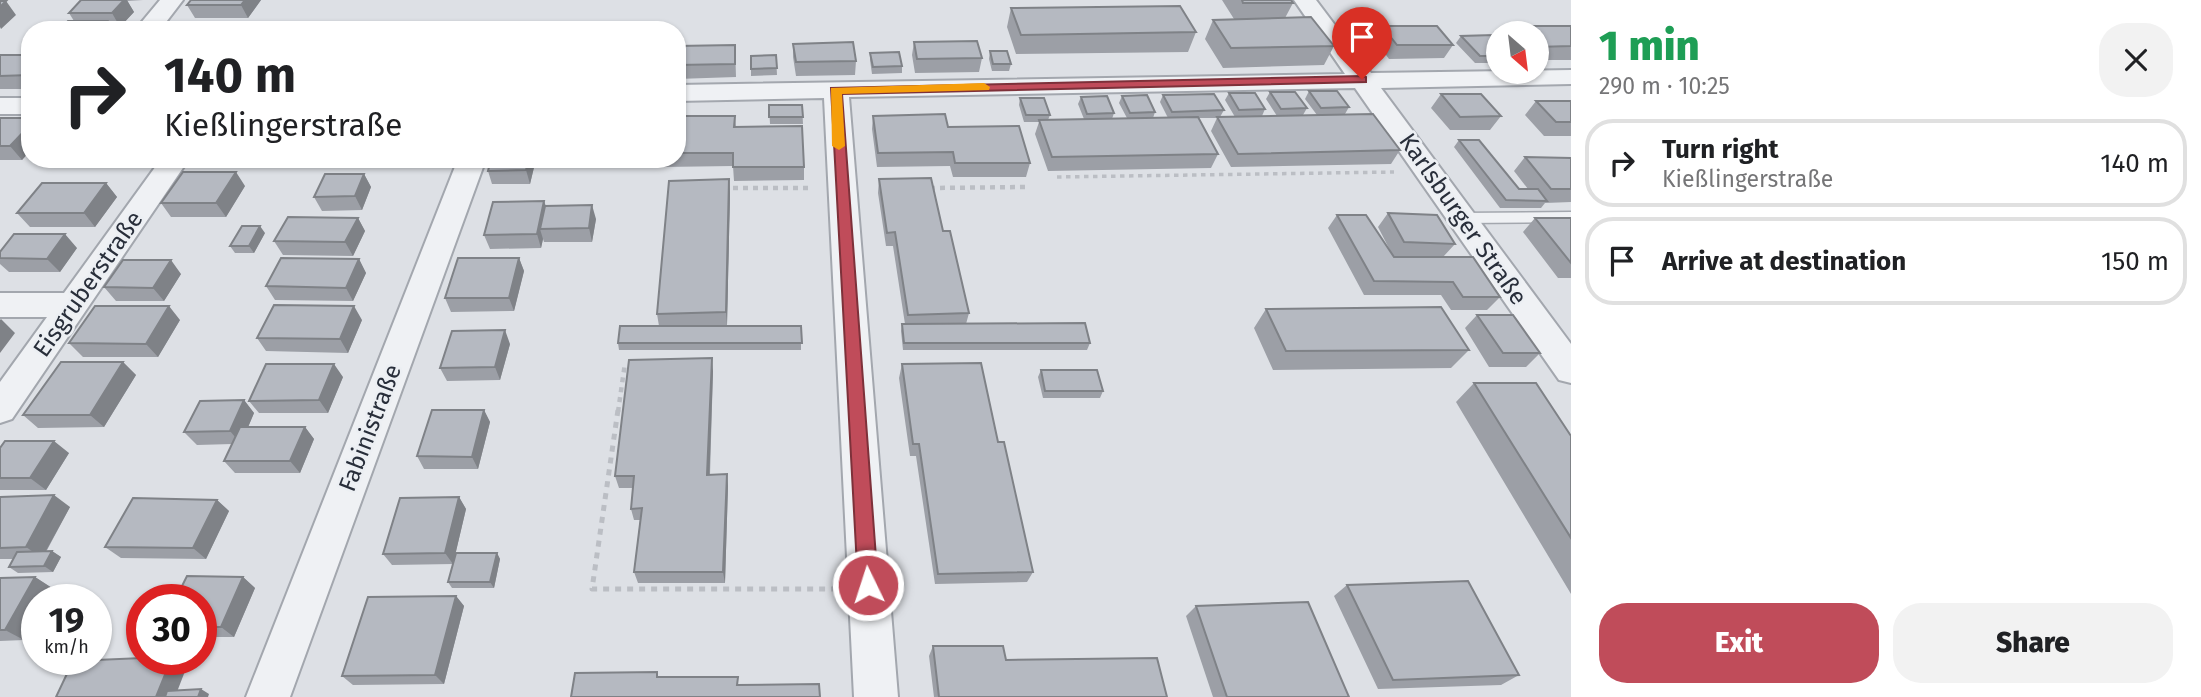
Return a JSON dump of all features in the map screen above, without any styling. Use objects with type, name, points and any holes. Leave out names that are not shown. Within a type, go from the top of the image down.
[{"type":"street","points":[[154,21],[172,0]]},
{"type":"street","name":"Karlsburger Straße","points":[[1305,0],[1571,370]]},
{"type":"street","points":[[686,93],[1571,77]]},
{"type":"street","points":[[836,90],[876,697]]},
{"type":"street","points":[[0,106],[21,106]]},
{"type":"street","name":"Eisgruberstraße","points":[[0,409],[169,168]]},
{"type":"street","name":"Fabinistraße","points":[[268,697],[469,168]]},
{"type":"street","points":[[0,305],[73,305]]},
{"type":"lane","points":[[1461,218],[1571,217]]},
{"type":"path","points":[[1057,177],[1430,171]]},
{"type":"path","points":[[710,187],[841,188]]},
{"type":"path","points":[[922,188],[1026,187]]},
{"type":"path","points":[[625,363],[592,589],[836,589]]},
{"type":"building","points":[[81,0],[124,0],[112,13],[69,13]]},
{"type":"building","points":[[191,0],[245,0],[241,5],[187,5]]},
{"type":"building","points":[[1242,0],[1291,0],[1293,3],[1243,3]]},
{"type":"building","points":[[1180,6],[1196,32],[1021,35],[1011,8]]},
{"type":"building","points":[[1311,17],[1334,46],[1231,48],[1213,20]]},
{"type":"building","points":[[1382,26],[1437,26],[1453,45],[1397,45]]},
{"type":"building","points":[[1549,26],[1571,26],[1571,46],[1549,47]]},
{"type":"building","points":[[1486,35],[1486,56],[1480,56],[1461,36]]},
{"type":"building","points":[[977,41],[982,58],[917,59],[914,42]]},
{"type":"building","points":[[853,42],[856,61],[796,62],[793,44]]},
{"type":"building","points":[[735,45],[735,64],[686,65],[686,46]]},
{"type":"building","points":[[990,51],[1007,51],[1011,64],[993,64]]},
{"type":"building","points":[[899,52],[902,66],[873,67],[870,53]]},
{"type":"building","points":[[0,55],[21,55],[21,75],[0,76]]},
{"type":"building","points":[[776,55],[777,68],[751,69],[751,56]]},
{"type":"building","points":[[1309,91],[1337,91],[1349,107],[1321,108]]},
{"type":"building","points":[[1270,92],[1295,92],[1307,108],[1281,109]]},
{"type":"building","points":[[1229,93],[1255,93],[1265,109],[1239,110]]},
{"type":"building","points":[[1214,94],[1224,110],[1172,112],[1163,95]]},
{"type":"building","points":[[1441,94],[1481,94],[1501,116],[1460,117]]},
{"type":"building","points":[[1147,95],[1155,112],[1130,113],[1122,96]]},
{"type":"building","points":[[1107,96],[1114,113],[1087,114],[1081,97]]},
{"type":"building","points":[[1020,98],[1044,98],[1050,115],[1026,115]]},
{"type":"building","points":[[1536,101],[1571,101],[1571,122],[1556,122]]},
{"type":"building","points":[[769,105],[802,105],[803,117],[769,117]]},
{"type":"building","points":[[945,114],[948,127],[1019,126],[1030,163],[955,163],[953,152],[878,153],[873,116]]},
{"type":"building","points":[[1373,114],[1400,150],[1238,154],[1217,117]]},
{"type":"building","points":[[686,116],[735,116],[734,127],[802,126],[804,167],[733,167],[733,153],[686,153]]},
{"type":"building","points":[[1198,117],[1218,154],[1052,157],[1039,120]]},
{"type":"building","points":[[0,118],[21,118],[21,134],[10,146],[0,146]]},
{"type":"building","points":[[1459,140],[1479,140],[1519,189],[1538,189],[1547,201],[1506,200]]},
{"type":"building","points":[[1525,157],[1571,158],[1571,189],[1551,189]]},
{"type":"building","points":[[489,168],[527,168],[526,170],[488,171]]},
{"type":"building","points":[[183,172],[236,172],[216,203],[161,203]]},
{"type":"building","points":[[325,174],[364,174],[355,196],[314,197]]},
{"type":"building","points":[[931,178],[943,231],[950,231],[969,313],[908,315],[895,232],[887,233],[879,179]]},
{"type":"building","points":[[729,179],[726,312],[657,314],[669,181]]},
{"type":"building","points":[[42,183],[106,183],[84,213],[17,213]]},
{"type":"building","points":[[544,201],[537,234],[484,235],[493,202]]},
{"type":"building","points":[[592,205],[589,228],[540,229],[545,206]]},
{"type":"building","points":[[1388,213],[1437,215],[1455,244],[1404,242]]},
{"type":"building","points":[[1337,215],[1366,215],[1394,257],[1473,257],[1500,297],[1463,297],[1453,282],[1374,281]]},
{"type":"building","points":[[288,217],[358,218],[345,242],[274,241]]},
{"type":"building","points":[[1535,218],[1571,218],[1571,263]]},
{"type":"building","points":[[242,226],[260,226],[249,246],[230,246]]},
{"type":"building","points":[[14,234],[65,234],[47,259],[0,258],[0,252]]},
{"type":"building","points":[[281,258],[359,259],[346,288],[266,286]]},
{"type":"building","points":[[458,258],[519,258],[509,298],[445,298]]},
{"type":"building","points":[[123,260],[171,260],[153,288],[104,287]]},
{"type":"building","points":[[274,305],[354,306],[340,339],[257,338]]},
{"type":"building","points":[[95,306],[169,306],[146,344],[69,343]]},
{"type":"building","points":[[1441,307],[1469,350],[1286,351],[1266,309]]},
{"type":"building","points":[[1477,315],[1513,315],[1540,353],[1503,353]]},
{"type":"building","points":[[1085,323],[1090,343],[904,343],[902,324]]},
{"type":"building","points":[[620,326],[801,326],[802,343],[618,343]]},
{"type":"building","points":[[505,330],[495,367],[440,368],[452,331]]},
{"type":"building","points":[[712,358],[707,475],[727,474],[723,572],[634,572],[642,508],[631,509],[634,476],[615,476],[629,360]]},
{"type":"building","points":[[61,362],[123,362],[90,415],[23,415]]},
{"type":"building","points":[[981,363],[998,442],[1004,442],[1033,572],[938,574],[919,444],[913,444],[902,364]]},
{"type":"building","points":[[266,364],[334,364],[319,400],[249,401]]},
{"type":"building","points":[[1041,370],[1097,370],[1103,391],[1045,391]]},
{"type":"building","points":[[1474,383],[1536,383],[1571,436],[1571,538]]},
{"type":"building","points":[[244,400],[230,431],[184,432],[200,401]]},
{"type":"building","points":[[432,410],[484,410],[472,457],[417,456]]},
{"type":"building","points":[[240,427],[305,427],[290,461],[224,461]]},
{"type":"building","points":[[5,441],[54,441],[30,478],[0,478],[0,448]]},
{"type":"building","points":[[54,495],[26,547],[0,548],[0,497]]},
{"type":"building","points":[[459,497],[445,553],[383,554],[400,498]]},
{"type":"building","points":[[133,498],[217,500],[193,548],[105,547]]},
{"type":"building","points":[[52,551],[44,566],[9,567],[17,552]]},
{"type":"building","points":[[456,553],[497,553],[490,582],[448,582]]},
{"type":"building","points":[[187,576],[243,577],[221,627],[217,627],[217,584],[183,584]]},
{"type":"building","points":[[35,577],[31,584],[21,584],[21,602],[5,630],[0,630],[0,578]]},
{"type":"building","points":[[1468,581],[1519,675],[1393,680],[1347,585]]},
{"type":"building","points":[[456,596],[435,675],[342,676],[368,597]]},
{"type":"building","points":[[1308,602],[1349,697],[1227,697],[1196,606]]},
{"type":"building","points":[[933,646],[1003,646],[1006,660],[1157,658],[1167,697],[939,697]]},
{"type":"building","points":[[112,659],[126,659],[126,675],[165,675],[156,697],[56,697],[66,675],[112,675]]},
{"type":"building","points":[[657,672],[657,677],[738,677],[737,685],[819,684],[820,697],[571,697],[575,673]]},
{"type":"building","points":[[201,689],[198,697],[165,697],[167,691]]},
{"type":"slow traffic","points":[[839,146],[836,90],[984,87]]},
{"type":"route","points":[[868,585],[836,90],[1362,79]]}]
